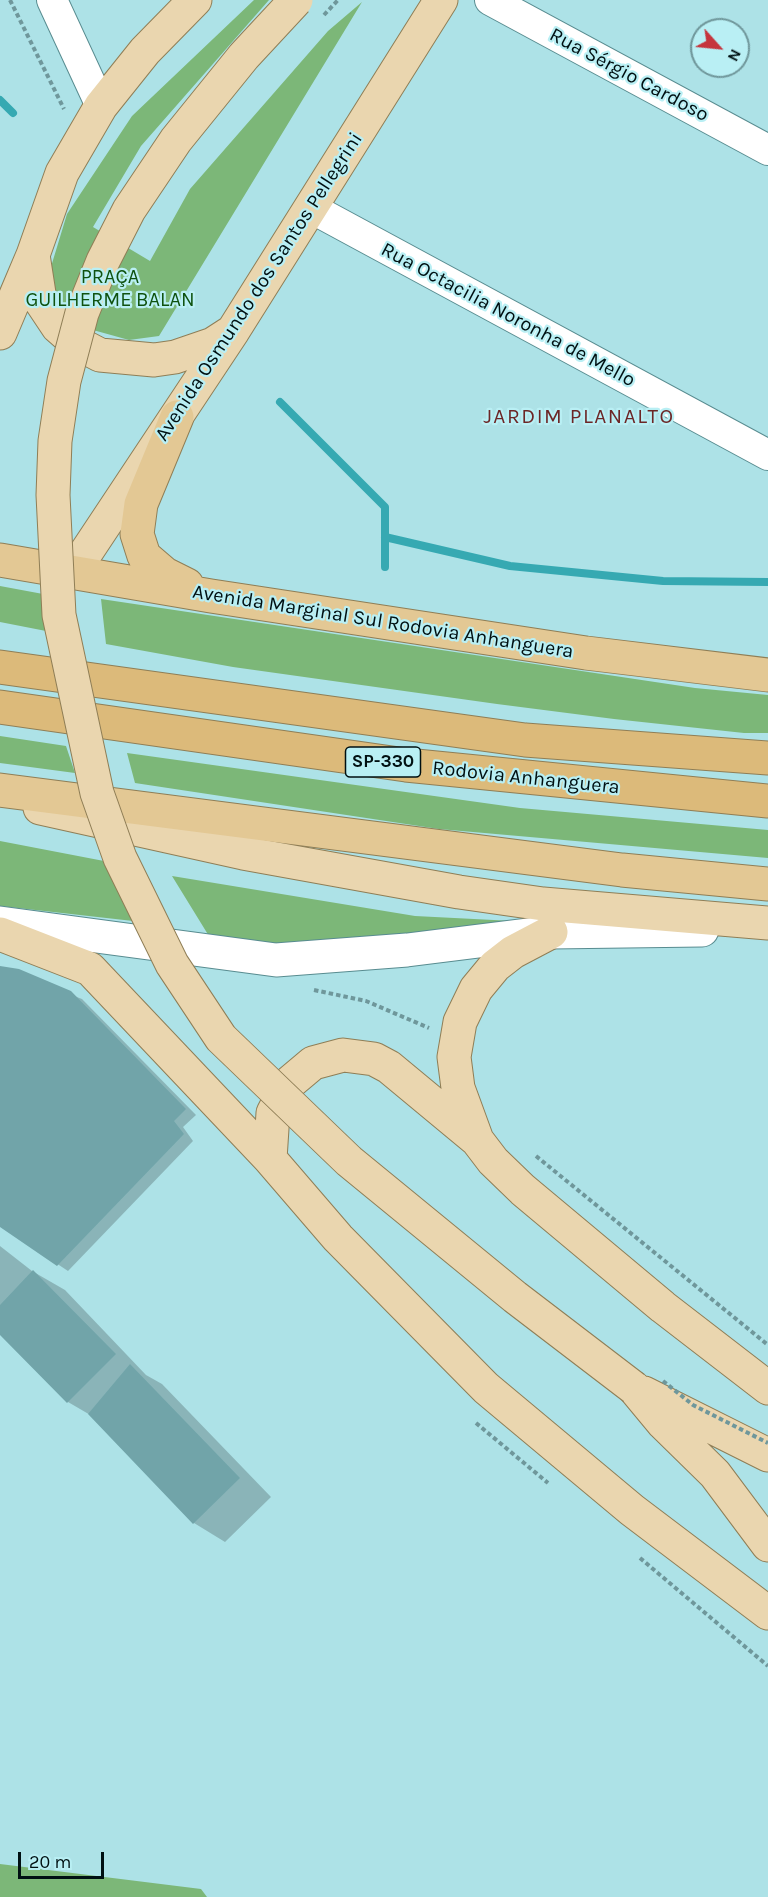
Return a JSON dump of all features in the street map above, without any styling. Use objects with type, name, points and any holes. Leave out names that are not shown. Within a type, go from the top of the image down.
[{"type":"highway","points":[[177,417],[141,504],[137,534],[144,556],[165,574],[211,596]]},
{"type":"highway","name":"Avenida Marginal Sul Rodovia Anhanguera","points":[[0,560],[211,596],[586,653],[768,675]]},
{"type":"highway","name":"Rodovia Anhanguera","points":[[0,667],[525,740],[768,758]]},
{"type":"highway","name":"Rodovia Anhanguera","points":[[0,707],[406,765],[768,801]]},
{"type":"highway","points":[[0,790],[622,870],[768,884]]},
{"type":"main road","points":[[0,333],[33,255],[62,173],[101,106],[145,51],[195,0]]},
{"type":"main road","name":"Avenida Osmundo dos Santos Pellegrini","points":[[73,572],[233,331],[441,0]]},
{"type":"main road","points":[[306,12],[244,56],[176,140],[129,210],[103,261],[82,313],[64,381],[55,441],[53,495],[59,615],[97,793],[120,858],[172,964],[200,1008],[235,1053],[350,1161],[506,1290],[647,1384],[768,1455]]},
{"type":"main road","points":[[33,255],[40,300],[58,327],[75,342],[100,355],[154,360],[175,357],[213,344],[233,331]]},
{"type":"main road","points":[[0,799],[243,853],[459,892],[543,904],[768,923]]},
{"type":"main road","points":[[0,923],[276,960],[407,950],[551,932],[768,929]]},
{"type":"main road","points":[[477,1140],[458,1088],[454,1057],[460,1022],[476,989],[495,966],[513,952],[551,932]]},
{"type":"main road","points":[[0,934],[90,969],[270,1159],[338,1238],[486,1388],[632,1510],[768,1613]]},
{"type":"main road","points":[[270,1159],[273,1113],[288,1084],[313,1063],[343,1055],[374,1059],[389,1066],[477,1140],[493,1161],[523,1190],[663,1307],[768,1388]]},
{"type":"main road","points":[[647,1384],[663,1423],[715,1474],[768,1545]]},
{"type":"street","points":[[52,0],[101,106]]},
{"type":"street","name":"Rua Sérgio Cardoso","points":[[490,0],[768,150]]},
{"type":"street","name":"Rua Octacilia Noronha de Mello","points":[[311,208],[768,456]]},
{"type":"path","points":[[10,0],[80,142]]},
{"type":"path","points":[[306,12],[338,0]]},
{"type":"path","points":[[647,1384],[768,1443]]},
{"type":"green space","name":"PRAÇA GUILHERME BALAN","points":[[254,0],[269,0],[141,146],[93,227],[150,261],[190,189],[328,31],[362,2],[159,336],[129,340],[93,330],[63,306],[47,280],[67,214],[132,116]]},
{"type":"green space","points":[[0,586],[43,594],[46,631],[0,622]]},
{"type":"green space","points":[[101,599],[695,688],[768,695],[768,733],[744,733],[497,704],[233,667],[106,644]]},
{"type":"green space","points":[[0,736],[66,746],[75,773],[0,763]]},
{"type":"green space","points":[[127,753],[520,808],[768,830],[768,858],[439,829],[135,783]]},
{"type":"green space","points":[[0,841],[104,861],[133,921],[0,906]]},
{"type":"green space","points":[[172,876],[415,916],[533,922],[288,948],[212,941]]},
{"type":"green space","points":[[0,1864],[201,1889],[207,1897],[0,1897]]},
{"type":"building","points":[[0,966],[19,969],[71,991],[186,1109],[174,1121],[184,1134],[57,1266],[0,1227]]},
{"type":"building","points":[[33,1270],[116,1354],[67,1403],[0,1335],[0,1305]]},
{"type":"building","points":[[130,1364],[240,1478],[193,1524],[88,1414]]},
{"type":"waterway","points":[[0,100],[13,113]]},
{"type":"waterway","points":[[280,402],[385,507],[385,567]]},
{"type":"waterway","points":[[385,537],[510,566],[663,581],[768,582]]},
{"type":"district","name":"JARDIM PLANALTO","points":[[579,417]]}]
